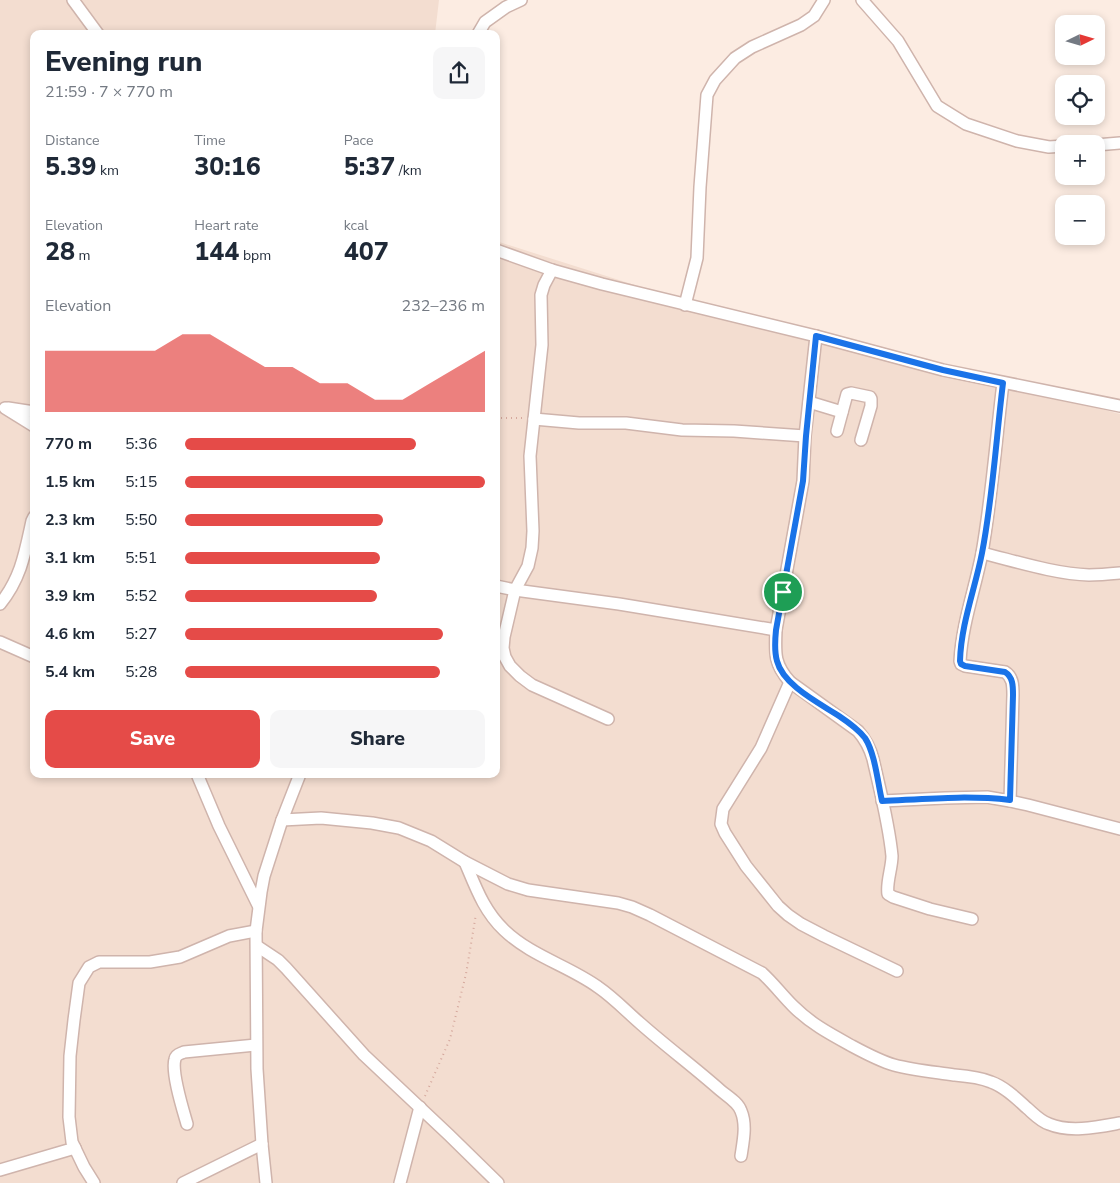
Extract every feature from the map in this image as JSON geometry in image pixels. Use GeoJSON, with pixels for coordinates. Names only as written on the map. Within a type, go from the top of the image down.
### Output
{"type":"FeatureCollection","features":[{"type":"Feature","properties":{"kind":"street"},"geometry":{"type":"LineString","coordinates":[[73,0],[95,30]]}},
{"type":"Feature","properties":{"kind":"street"},"geometry":{"type":"LineString","coordinates":[[480,30],[485,22],[506,7],[521,0]]}},
{"type":"Feature","properties":{"kind":"street"},"geometry":{"type":"LineString","coordinates":[[685,305],[697,258],[707,95],[715,80],[735,58],[752,47],[801,25],[814,16],[824,0]]}},
{"type":"Feature","properties":{"kind":"street"},"geometry":{"type":"LineString","coordinates":[[862,0],[898,41],[937,106],[966,124],[1017,141],[1055,147]]}},
{"type":"Feature","properties":{"kind":"street"},"geometry":{"type":"LineString","coordinates":[[1105,145],[1120,144]]}},
{"type":"Feature","properties":{"kind":"street"},"geometry":{"type":"LineString","coordinates":[[500,251],[552,270],[943,370],[1120,406]]}},
{"type":"Feature","properties":{"kind":"street"},"geometry":{"type":"LineString","coordinates":[[552,270],[541,295],[542,345],[530,456],[532,548],[528,566],[515,590],[503,648],[510,666],[532,685],[608,719]]}},
{"type":"Feature","properties":{"kind":"street"},"geometry":{"type":"LineString","coordinates":[[816,336],[803,481],[776,630],[775,651],[777,662],[782,673],[790,682],[848,722],[865,738],[869,745],[892,856],[887,888],[888,894],[930,909],[972,919]]}},
{"type":"Feature","properties":{"kind":"street"},"geometry":{"type":"LineString","coordinates":[[1003,383],[994,475],[982,553],[962,638],[960,661],[965,666],[1005,672],[1009,674],[1011,679],[1013,695],[1010,800]]}},
{"type":"Feature","properties":{"kind":"street"},"geometry":{"type":"LineString","coordinates":[[837,431],[848,393],[870,397],[871,406],[861,440]]}},
{"type":"Feature","properties":{"kind":"street"},"geometry":{"type":"LineString","coordinates":[[809,402],[842,412]]}},
{"type":"Feature","properties":{"kind":"street"},"geometry":{"type":"LineString","coordinates":[[2,408],[30,412]]}},
{"type":"Feature","properties":{"kind":"street"},"geometry":{"type":"LineString","coordinates":[[2,408],[30,424]]}},
{"type":"Feature","properties":{"kind":"street"},"geometry":{"type":"LineString","coordinates":[[534,418],[579,423],[626,423],[682,430],[734,431],[806,436]]}},
{"type":"Feature","properties":{"kind":"street"},"geometry":{"type":"LineString","coordinates":[[0,604],[15,582],[20,570],[30,531]]}},
{"type":"Feature","properties":{"kind":"street"},"geometry":{"type":"LineString","coordinates":[[982,553],[1069,573],[1089,575],[1120,573]]}},
{"type":"Feature","properties":{"kind":"street"},"geometry":{"type":"LineString","coordinates":[[500,587],[776,630]]}},
{"type":"Feature","properties":{"kind":"street"},"geometry":{"type":"LineString","coordinates":[[0,642],[30,655]]}},
{"type":"Feature","properties":{"kind":"street"},"geometry":{"type":"LineString","coordinates":[[790,682],[760,748],[723,809],[721,824],[746,866],[778,906],[788,915],[824,936],[897,971]]}},
{"type":"Feature","properties":{"kind":"street"},"geometry":{"type":"LineString","coordinates":[[199,778],[219,826],[259,906]]}},
{"type":"Feature","properties":{"kind":"street"},"geometry":{"type":"LineString","coordinates":[[266,1183],[256,1045],[256,931],[264,876],[282,820],[298,778]]}},
{"type":"Feature","properties":{"kind":"street"},"geometry":{"type":"LineString","coordinates":[[882,801],[964,797],[1010,800],[1120,829]]}},
{"type":"Feature","properties":{"kind":"street"},"geometry":{"type":"LineString","coordinates":[[282,820],[321,818],[372,823],[398,828],[431,841],[465,862],[508,884],[528,890],[618,903],[632,907],[762,973],[792,1005],[821,1029],[892,1065],[916,1070],[970,1076],[992,1082],[1014,1096],[1040,1119],[1049,1124],[1064,1128],[1120,1123]]}},
{"type":"Feature","properties":{"kind":"street"},"geometry":{"type":"LineString","coordinates":[[465,862],[485,908],[506,932],[519,942],[598,987],[735,1102],[741,1110],[743,1120],[744,1134],[741,1156]]}},
{"type":"Feature","properties":{"kind":"street"},"geometry":{"type":"LineString","coordinates":[[94,1183],[72,1142],[69,1116],[70,1056],[79,983],[89,967],[99,962],[150,962],[180,957],[229,936],[256,931]]}},
{"type":"Feature","properties":{"kind":"street"},"geometry":{"type":"LineString","coordinates":[[257,946],[278,960],[364,1055],[498,1183]]}},
{"type":"Feature","properties":{"kind":"street"},"geometry":{"type":"LineString","coordinates":[[187,1124],[175,1075],[174,1059],[177,1055],[184,1052],[256,1045]]}},
{"type":"Feature","properties":{"kind":"street"},"geometry":{"type":"LineString","coordinates":[[400,1183],[420,1108]]}},
{"type":"Feature","properties":{"kind":"street"},"geometry":{"type":"LineString","coordinates":[[183,1183],[262,1144]]}},
{"type":"Feature","properties":{"kind":"street"},"geometry":{"type":"LineString","coordinates":[[0,1170],[75,1148]]}},
{"type":"Feature","properties":{"kind":"path"},"geometry":{"type":"LineString","coordinates":[[500,418],[534,418]]}},
{"type":"Feature","properties":{"kind":"path"},"geometry":{"type":"LineString","coordinates":[[420,1108],[450,1039],[466,974],[479,894]]}},
{"type":"Feature","properties":{"kind":"shaded area"},"geometry":{"type":"Polygon","coordinates":[[[0,0],[439,0],[435,30],[30,30],[30,778],[500,778],[500,242],[682,300],[1120,414],[1120,1183],[0,1183],[0,0]]]}},
{"type":"Feature","properties":{"kind":"route"},"geometry":{"type":"LineString","coordinates":[[816,336],[943,370],[1003,383],[994,475],[982,553],[962,638],[960,661],[965,666],[1005,672],[1009,674],[1011,679],[1013,695],[1010,800],[964,797],[882,801],[873,759],[865,738],[848,722],[790,682],[782,673],[775,651],[776,630],[783,592],[803,481],[816,336]]}}]}
